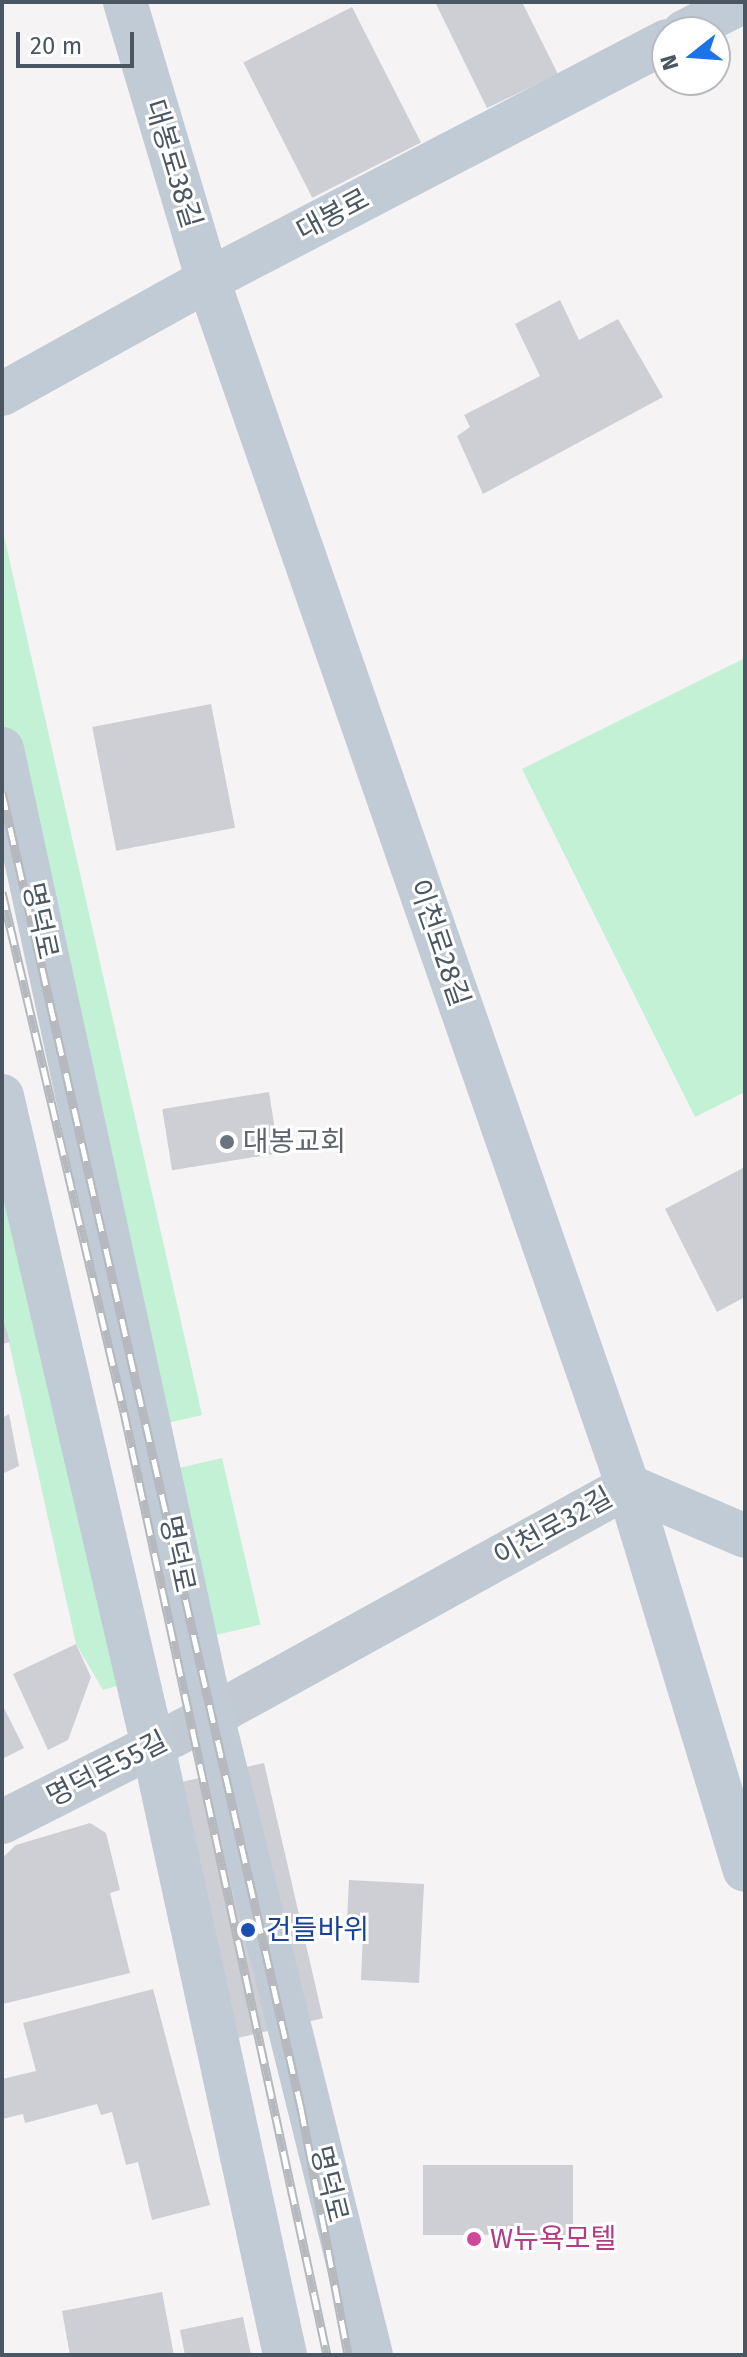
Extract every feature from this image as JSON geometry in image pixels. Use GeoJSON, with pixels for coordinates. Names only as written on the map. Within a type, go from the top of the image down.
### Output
{"type":"FeatureCollection","features":[{"type":"Feature","properties":{"kind":"main road","name":"대봉로38길"},"geometry":{"type":"LineString","coordinates":[[125,2],[208,280]]}},
{"type":"Feature","properties":{"kind":"main road"},"geometry":{"type":"LineString","coordinates":[[715,16],[742,2]]}},
{"type":"Feature","properties":{"kind":"main road","name":"대봉로"},"geometry":{"type":"LineString","coordinates":[[2,394],[208,280],[651,49]]}},
{"type":"Feature","properties":{"kind":"main road","name":"이천로28길"},"geometry":{"type":"LineString","coordinates":[[208,280],[628,1486]]}},
{"type":"Feature","properties":{"kind":"main road","name":"명덕로"},"geometry":{"type":"LineString","coordinates":[[2,749],[212,1716],[372,2354]]}},
{"type":"Feature","properties":{"kind":"main road"},"geometry":{"type":"LineString","coordinates":[[2,1096],[14,1202],[153,1746],[285,2355]]}},
{"type":"Feature","properties":{"kind":"main road"},"geometry":{"type":"LineString","coordinates":[[628,1486],[745,1536]]}},
{"type":"Feature","properties":{"kind":"main road","name":"이천로32길"},"geometry":{"type":"LineString","coordinates":[[628,1486],[745,1870]]}},
{"type":"Feature","properties":{"kind":"street","name":"이천로32길"},"geometry":{"type":"LineString","coordinates":[[212,1716],[628,1486]]}},
{"type":"Feature","properties":{"kind":"street","name":"명덕로55길"},"geometry":{"type":"LineString","coordinates":[[2,1822],[212,1716]]}},
{"type":"Feature","properties":{"kind":"green space"},"geometry":{"type":"Polygon","coordinates":[[[2,527],[202,1415],[150,1427],[2,751],[2,527]]]}},
{"type":"Feature","properties":{"kind":"green space"},"geometry":{"type":"Polygon","coordinates":[[[745,658],[745,1092],[695,1117],[522,769],[745,658]]]}},
{"type":"Feature","properties":{"kind":"green space"},"geometry":{"type":"Polygon","coordinates":[[[2,1096],[137,1680],[103,1690],[76,1644],[2,1311],[2,1096]]]}},
{"type":"Feature","properties":{"kind":"green space"},"geometry":{"type":"Polygon","coordinates":[[[222,1458],[260,1625],[198,1639],[160,1472],[222,1458]]]}},
{"type":"Feature","properties":{"kind":"building"},"geometry":{"type":"Polygon","coordinates":[[[435,2],[522,2],[558,74],[487,108],[435,2]]]}},
{"type":"Feature","properties":{"kind":"building"},"geometry":{"type":"Polygon","coordinates":[[[352,7],[421,142],[312,198],[243,62],[352,7]]]}},
{"type":"Feature","properties":{"kind":"building"},"geometry":{"type":"Polygon","coordinates":[[[560,300],[579,340],[618,319],[663,397],[483,494],[457,436],[470,427],[464,415],[540,376],[515,324],[560,300]]]}},
{"type":"Feature","properties":{"kind":"building"},"geometry":{"type":"Polygon","coordinates":[[[211,704],[235,828],[116,851],[92,727],[211,704]]]}},
{"type":"Feature","properties":{"kind":"building"},"geometry":{"type":"Polygon","coordinates":[[[269,1092],[279,1153],[172,1170],[162,1109],[269,1092]]]}},
{"type":"Feature","properties":{"kind":"building"},"geometry":{"type":"Polygon","coordinates":[[[745,1167],[745,1297],[717,1312],[665,1209],[745,1167]]]}},
{"type":"Feature","properties":{"kind":"building"},"geometry":{"type":"Polygon","coordinates":[[[2,1315],[10,1342],[2,1344],[2,1315]]]}},
{"type":"Feature","properties":{"kind":"building"},"geometry":{"type":"Polygon","coordinates":[[[9,1414],[19,1466],[2,1474],[2,1418],[9,1414]]]}},
{"type":"Feature","properties":{"kind":"building"},"geometry":{"type":"Polygon","coordinates":[[[76,1644],[91,1677],[68,1740],[48,1750],[13,1674],[76,1644]]]}},
{"type":"Feature","properties":{"kind":"building"},"geometry":{"type":"Polygon","coordinates":[[[2,1704],[24,1748],[2,1759],[2,1704]]]}},
{"type":"Feature","properties":{"kind":"building"},"geometry":{"type":"Polygon","coordinates":[[[264,1763],[323,2018],[223,2041],[164,1786],[264,1763]]]}},
{"type":"Feature","properties":{"kind":"building"},"geometry":{"type":"Polygon","coordinates":[[[90,1823],[106,1833],[120,1890],[110,1893],[130,1973],[3,2004],[2,1858],[16,1845],[90,1823]]]}},
{"type":"Feature","properties":{"kind":"building"},"geometry":{"type":"Polygon","coordinates":[[[349,1880],[424,1884],[419,1983],[361,1980],[363,1934],[347,1920],[349,1880]]]}},
{"type":"Feature","properties":{"kind":"building"},"geometry":{"type":"Polygon","coordinates":[[[153,1989],[210,2205],[152,2220],[138,2162],[126,2165],[112,2112],[101,2115],[97,2104],[25,2123],[23,2114],[2,2119],[2,2079],[36,2071],[23,2023],[153,1989]]]}},
{"type":"Feature","properties":{"kind":"building"},"geometry":{"type":"Polygon","coordinates":[[[423,2165],[573,2165],[573,2235],[423,2235],[423,2165]]]}},
{"type":"Feature","properties":{"kind":"building"},"geometry":{"type":"Polygon","coordinates":[[[162,2292],[174,2355],[70,2355],[62,2311],[162,2292]]]}},
{"type":"Feature","properties":{"kind":"building"},"geometry":{"type":"Polygon","coordinates":[[[243,2317],[251,2355],[185,2355],[180,2330],[243,2317]]]}},
{"type":"Feature","properties":{"kind":"railway"},"geometry":{"type":"LineString","coordinates":[[2,792],[301,2108],[348,2355]]}},
{"type":"Feature","properties":{"kind":"railway"},"geometry":{"type":"LineString","coordinates":[[2,892],[124,1412],[327,2355]]}},
{"type":"Feature","properties":{"kind":"place","name":"대봉교회"},"geometry":{"type":"Point","coordinates":[227,1142]}},
{"type":"Feature","properties":{"kind":"place","name":"건들바위"},"geometry":{"type":"Point","coordinates":[248,1930]}},
{"type":"Feature","properties":{"kind":"place","name":"W뉴욕모텔"},"geometry":{"type":"Point","coordinates":[474,2239]}}]}
